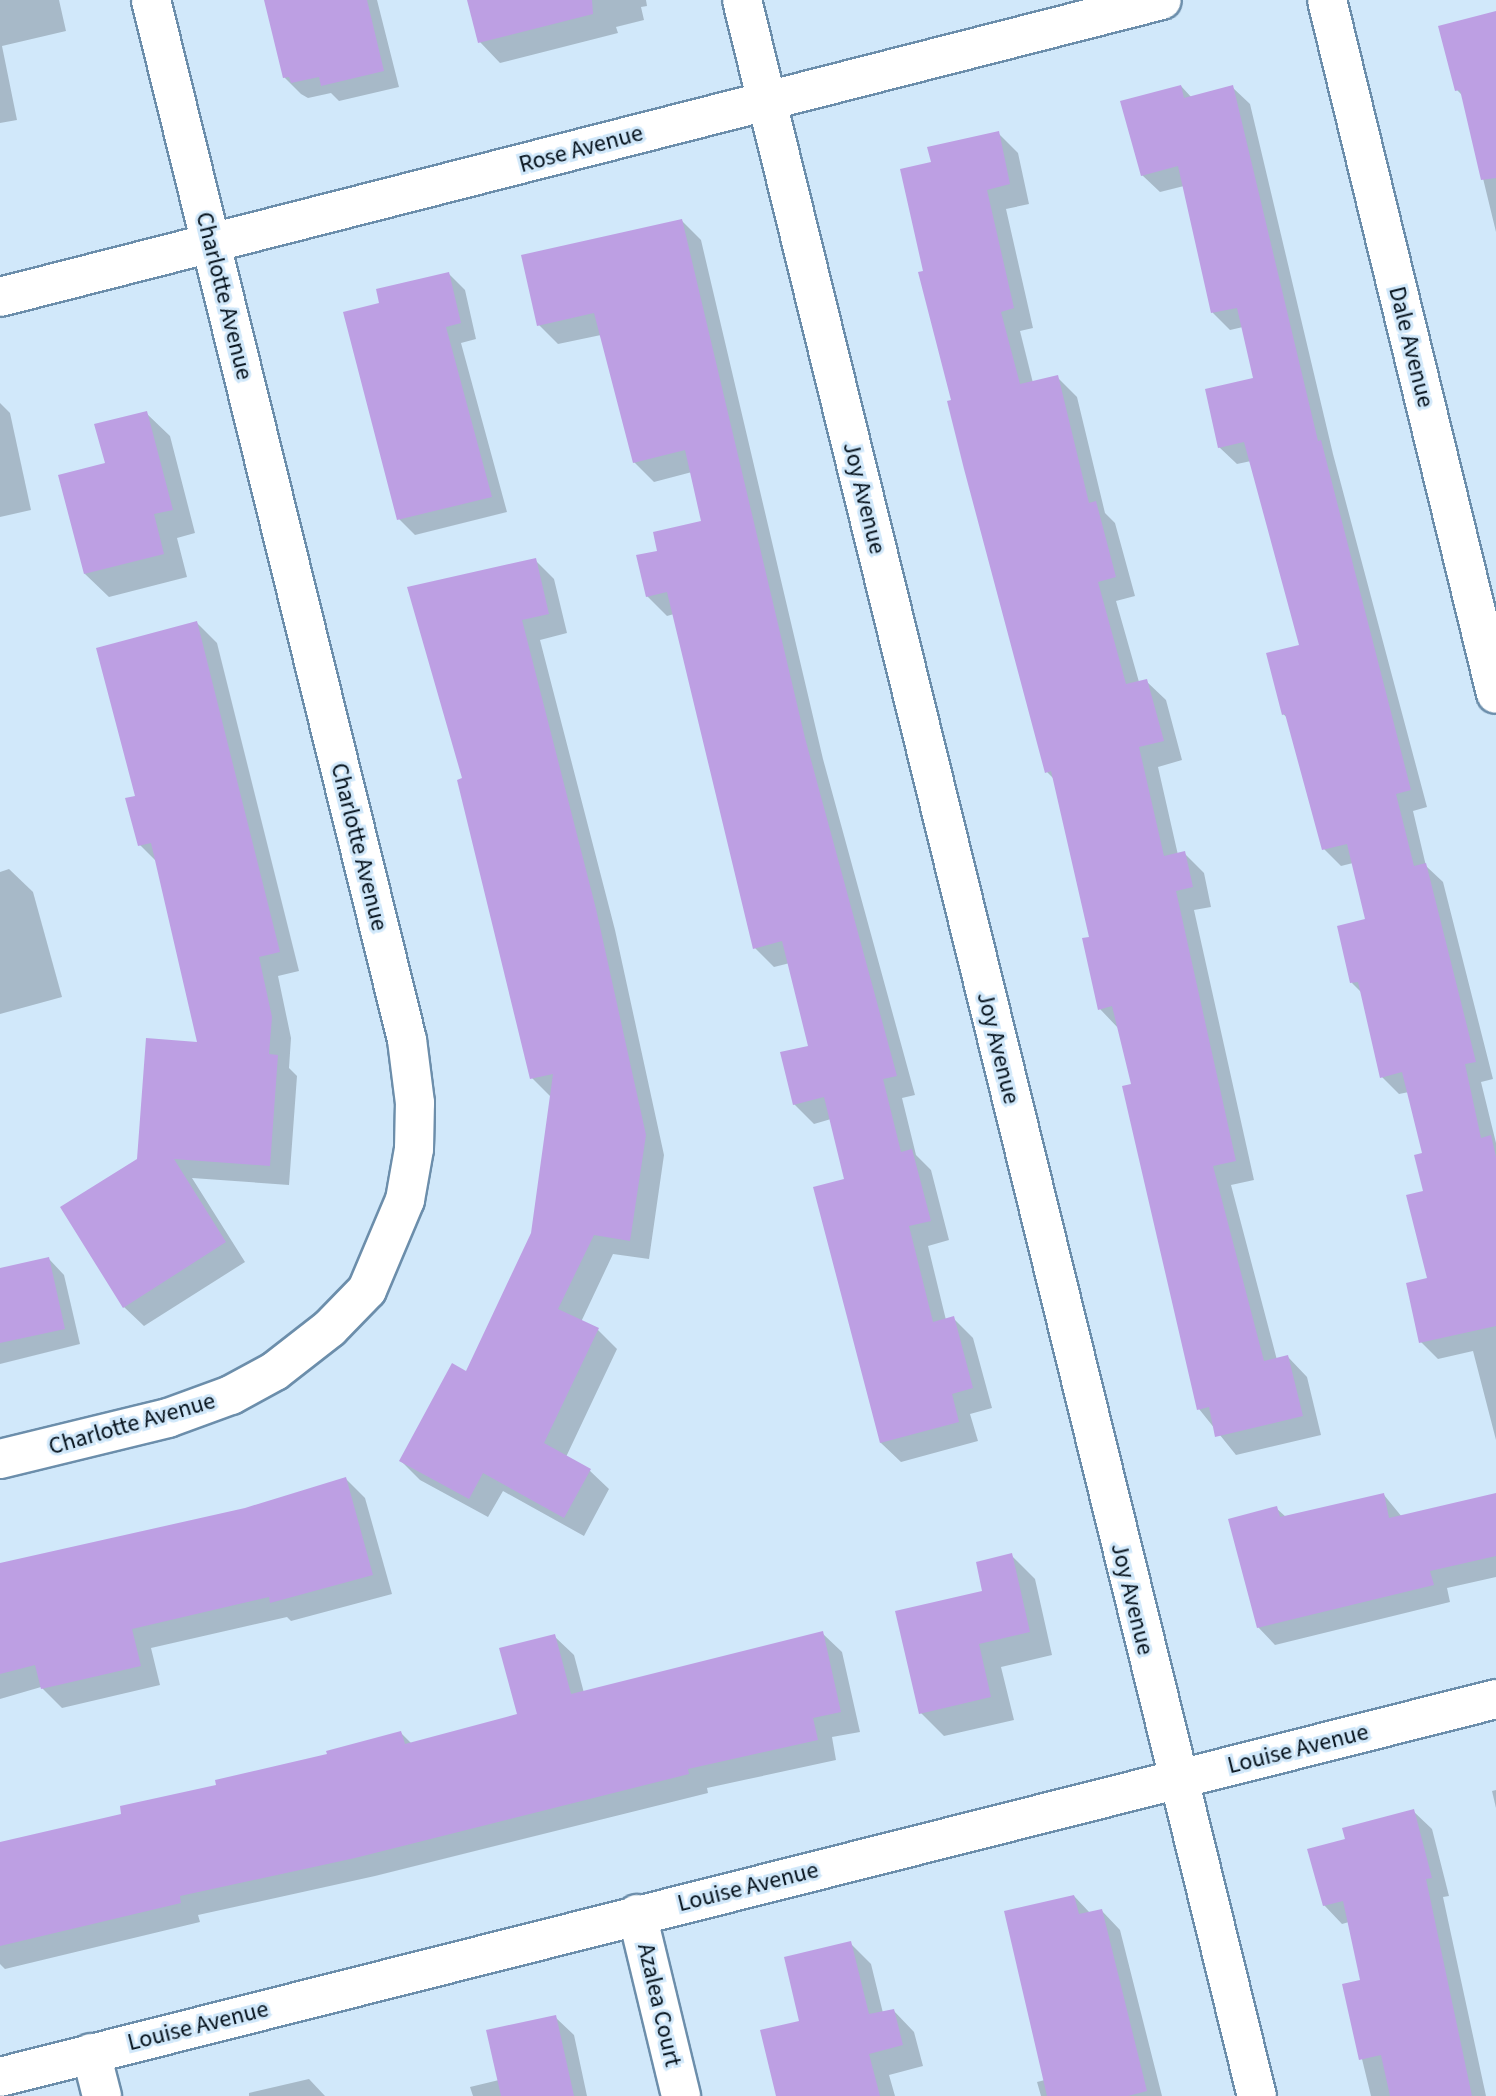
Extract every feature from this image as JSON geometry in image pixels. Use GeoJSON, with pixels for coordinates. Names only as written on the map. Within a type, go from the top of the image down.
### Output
{"type":"FeatureCollection","features":[{"type":"Feature","properties":{"kind":"street","name":"Charlotte Avenue"},"geometry":{"type":"LineString","coordinates":[[0,1459],[168,1418],[231,1395],[275,1371],[330,1328],[368,1290],[405,1200],[414,1149],[415,1103],[407,1040],[151,0]]}},
{"type":"Feature","properties":{"kind":"street","name":"Joy Avenue"},"geometry":{"type":"LineString","coordinates":[[742,0],[1176,1779],[1257,2096]]}},
{"type":"Feature","properties":{"kind":"street","name":"Rose Avenue"},"geometry":{"type":"LineString","coordinates":[[0,297],[1163,0]]}},
{"type":"Feature","properties":{"kind":"street","name":"Dale Avenue"},"geometry":{"type":"LineString","coordinates":[[1327,0],[1496,694]]}},
{"type":"Feature","properties":{"kind":"street","name":"Louise Avenue"},"geometry":{"type":"LineString","coordinates":[[0,2077],[1496,1699]]}},
{"type":"Feature","properties":{"kind":"street","name":"Azalea Court"},"geometry":{"type":"LineString","coordinates":[[637,1914],[681,2096]]}},
{"type":"Feature","properties":{"kind":"street"},"geometry":{"type":"LineString","coordinates":[[91,2053],[102,2096]]}},
{"type":"Feature","properties":{"kind":"building"},"geometry":{"type":"Polygon","coordinates":[[[264,0],[367,0],[384,71],[321,86],[319,77],[291,83],[289,77],[283,78],[264,0]]]}},
{"type":"Feature","properties":{"kind":"building"},"geometry":{"type":"Polygon","coordinates":[[[467,0],[592,0],[593,14],[478,43],[467,0]]]}},
{"type":"Feature","properties":{"kind":"building"},"geometry":{"type":"Polygon","coordinates":[[[1496,11],[1496,178],[1481,180],[1460,90],[1455,91],[1438,26],[1496,11]]]}},
{"type":"Feature","properties":{"kind":"building"},"geometry":{"type":"Polygon","coordinates":[[[1181,85],[1184,98],[1233,85],[1318,441],[1321,440],[1411,790],[1396,794],[1414,866],[1426,863],[1476,1062],[1465,1064],[1481,1138],[1491,1135],[1496,1157],[1496,1326],[1419,1343],[1406,1283],[1427,1278],[1406,1195],[1423,1191],[1414,1155],[1422,1153],[1402,1072],[1380,1078],[1358,982],[1350,983],[1337,926],[1365,919],[1347,844],[1322,850],[1266,653],[1299,645],[1244,442],[1218,448],[1205,389],[1253,378],[1237,308],[1211,313],[1178,166],[1141,176],[1120,101],[1181,85]]]}},
{"type":"Feature","properties":{"kind":"building"},"geometry":{"type":"Polygon","coordinates":[[[999,131],[1010,184],[987,190],[1014,308],[1001,312],[1020,384],[1058,375],[1089,503],[1096,501],[1116,577],[1098,582],[1126,684],[1147,679],[1164,741],[1139,747],[1164,856],[1185,851],[1193,887],[1176,891],[1236,1161],[1213,1166],[1264,1361],[1288,1355],[1303,1416],[1215,1437],[1209,1407],[1197,1410],[1122,1086],[1131,1084],[1112,1006],[1098,1010],[1082,938],[1089,937],[1051,771],[1045,773],[964,469],[947,401],[951,400],[918,272],[923,271],[900,169],[931,162],[927,147],[999,131]]]}},
{"type":"Feature","properties":{"kind":"building"},"geometry":{"type":"Polygon","coordinates":[[[682,219],[805,738],[897,1076],[883,1079],[901,1152],[912,1149],[931,1221],[909,1226],[933,1322],[954,1316],[973,1388],[952,1394],[959,1422],[880,1443],[813,1187],[844,1179],[824,1097],[793,1105],[780,1052],[808,1046],[782,941],[753,949],[667,592],[646,597],[636,555],[657,551],[653,532],[701,521],[685,450],[633,463],[594,313],[537,326],[521,255],[682,219]]]}},
{"type":"Feature","properties":{"kind":"building"},"geometry":{"type":"Polygon","coordinates":[[[449,272],[461,323],[446,327],[492,497],[397,520],[343,312],[379,303],[376,289],[449,272]]]}},
{"type":"Feature","properties":{"kind":"building"},"geometry":{"type":"Polygon","coordinates":[[[147,411],[173,510],[154,514],[164,554],[84,574],[58,475],[105,463],[94,424],[147,411]]]}},
{"type":"Feature","properties":{"kind":"building"},"geometry":{"type":"Polygon","coordinates":[[[536,558],[549,614],[522,620],[596,909],[646,1135],[630,1241],[594,1235],[558,1309],[599,1328],[544,1443],[591,1469],[564,1518],[483,1473],[469,1499],[399,1461],[452,1363],[466,1371],[531,1233],[553,1074],[530,1079],[457,780],[462,778],[407,587],[536,558]]]}},
{"type":"Feature","properties":{"kind":"building"},"geometry":{"type":"Polygon","coordinates":[[[197,621],[280,952],[259,957],[272,1017],[269,1054],[278,1055],[270,1166],[174,1159],[226,1242],[123,1308],[60,1207],[137,1159],[146,1038],[197,1042],[151,843],[138,846],[125,798],[135,796],[96,648],[197,621]]]}},
{"type":"Feature","properties":{"kind":"building"},"geometry":{"type":"Polygon","coordinates":[[[49,1257],[65,1329],[0,1343],[0,1268],[49,1257]]]}},
{"type":"Feature","properties":{"kind":"building"},"geometry":{"type":"Polygon","coordinates":[[[346,1477],[373,1575],[270,1603],[269,1597],[132,1629],[141,1666],[41,1689],[35,1665],[0,1674],[0,1563],[245,1508],[346,1477]]]}},
{"type":"Feature","properties":{"kind":"building"},"geometry":{"type":"Polygon","coordinates":[[[1384,1493],[1389,1518],[1496,1493],[1496,1556],[1430,1571],[1434,1585],[1257,1628],[1228,1519],[1277,1506],[1280,1517],[1384,1493]]]}},
{"type":"Feature","properties":{"kind":"building"},"geometry":{"type":"Polygon","coordinates":[[[1012,1553],[1030,1632],[979,1644],[991,1697],[919,1714],[895,1611],[982,1591],[976,1562],[1012,1553]]]}},
{"type":"Feature","properties":{"kind":"building"},"geometry":{"type":"Polygon","coordinates":[[[823,1631],[841,1712],[813,1718],[818,1740],[688,1769],[689,1774],[355,1858],[180,1896],[181,1903],[0,1946],[0,1842],[121,1814],[120,1806],[216,1785],[215,1780],[327,1754],[326,1751],[401,1731],[405,1744],[517,1714],[499,1648],[555,1634],[571,1694],[823,1631]]]}},
{"type":"Feature","properties":{"kind":"building"},"geometry":{"type":"Polygon","coordinates":[[[1414,1809],[1432,1878],[1426,1879],[1472,2096],[1390,2096],[1381,2055],[1359,2060],[1342,1984],[1360,1980],[1343,1901],[1323,1906],[1307,1849],[1345,1839],[1342,1828],[1414,1809]]]}},
{"type":"Feature","properties":{"kind":"building"},"geometry":{"type":"Polygon","coordinates":[[[1074,1895],[1079,1914],[1102,1909],[1147,2091],[1128,2096],[1047,2096],[1004,1911],[1074,1895]]]}},
{"type":"Feature","properties":{"kind":"building"},"geometry":{"type":"Polygon","coordinates":[[[851,1941],[869,2014],[894,2009],[903,2045],[869,2054],[880,2096],[776,2096],[760,2030],[799,2021],[784,1957],[851,1941]]]}},
{"type":"Feature","properties":{"kind":"building"},"geometry":{"type":"Polygon","coordinates":[[[556,2015],[574,2096],[501,2096],[486,2030],[556,2015]]]}}]}
